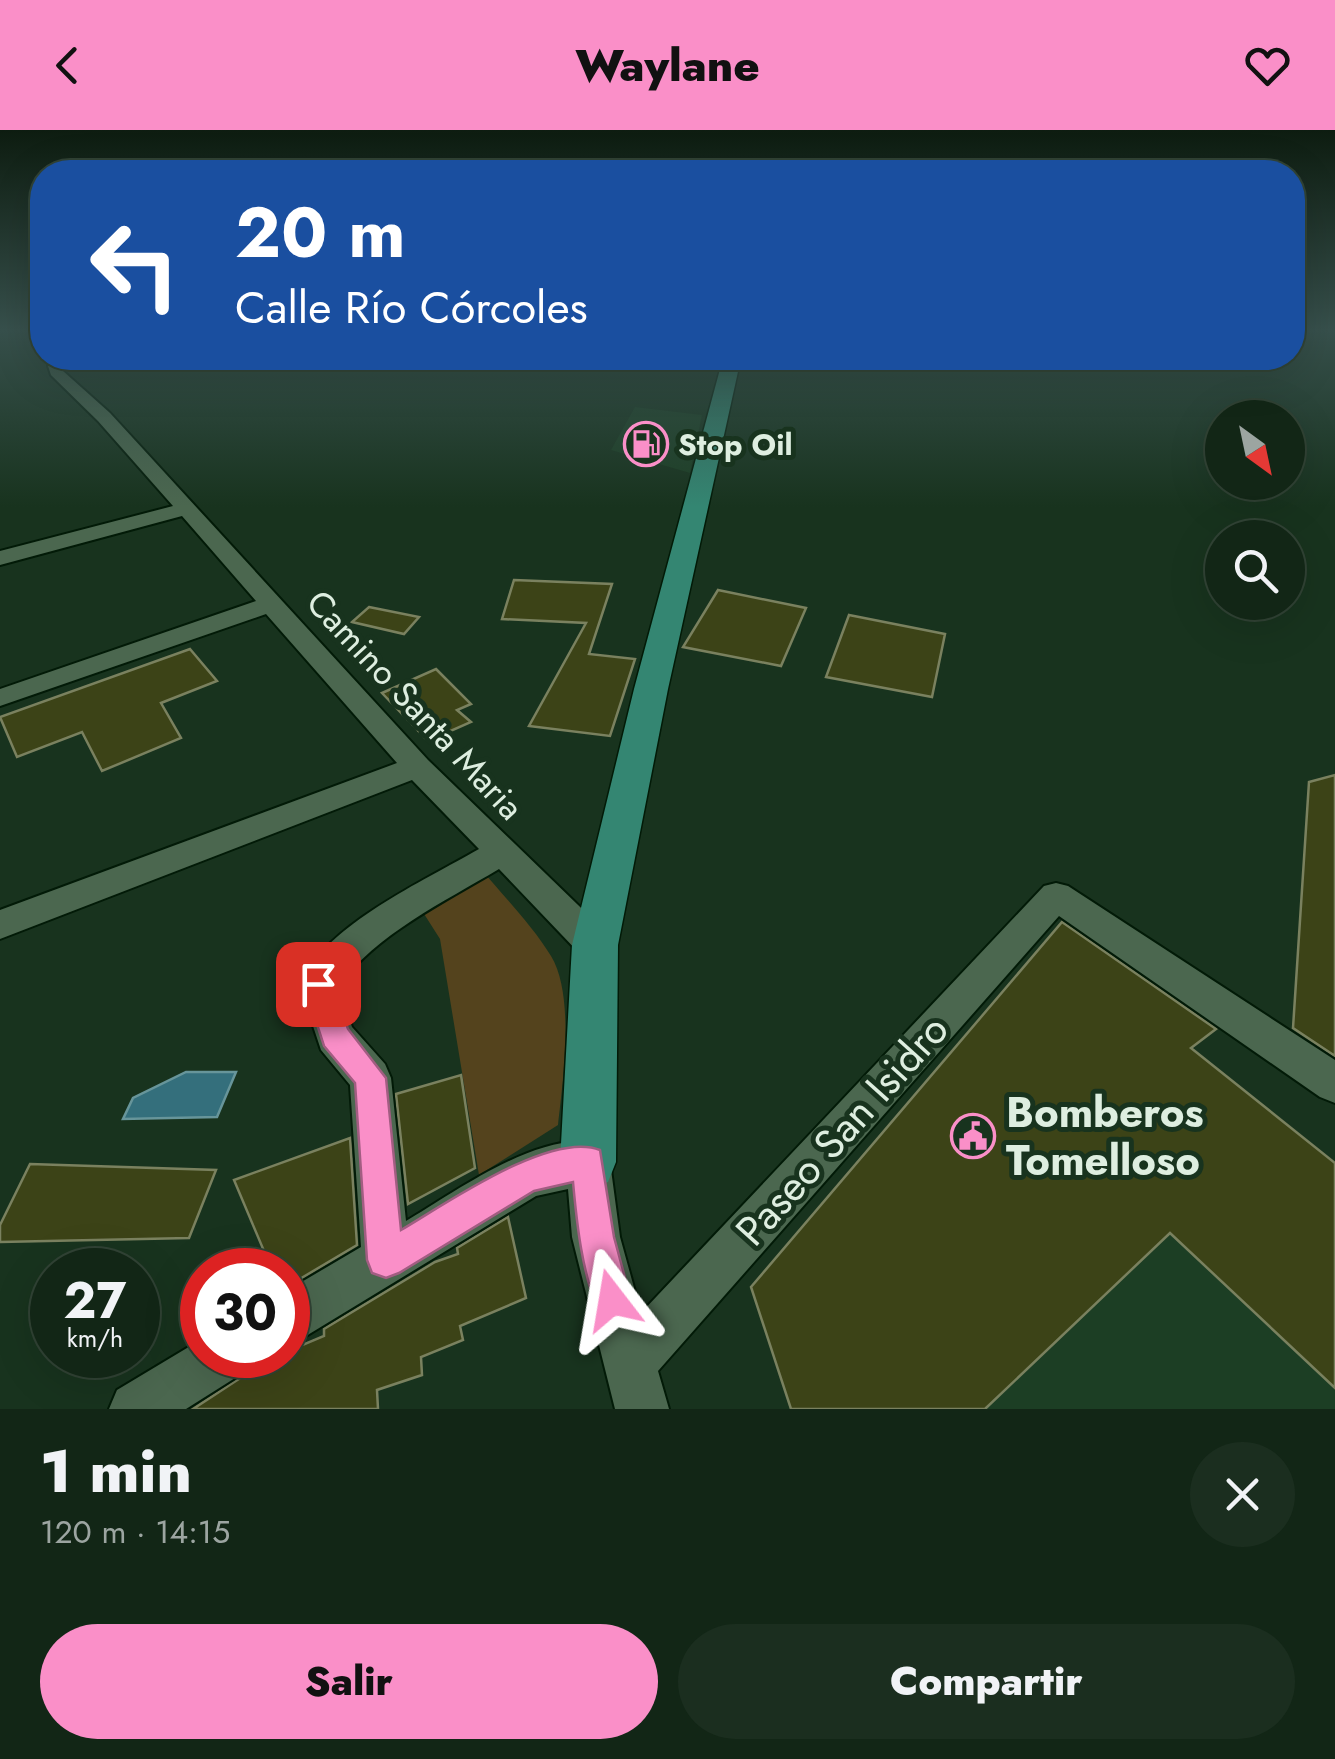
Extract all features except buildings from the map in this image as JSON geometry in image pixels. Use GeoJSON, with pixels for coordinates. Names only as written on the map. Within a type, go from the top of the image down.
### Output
{"type":"FeatureCollection","features":[{"type":"Feature","properties":{"kind":"main road"},"geometry":{"type":"LineString","coordinates":[[588,1162],[595,945],[651,689],[725,388]]}},
{"type":"Feature","properties":{"kind":"street","name":"Camino Santa Maria"},"geometry":{"type":"LineString","coordinates":[[73,388],[104,417],[417,767],[595,945]]}},
{"type":"Feature","properties":{"kind":"street"},"geometry":{"type":"LineString","coordinates":[[0,558],[186,509]]}},
{"type":"Feature","properties":{"kind":"street"},"geometry":{"type":"LineString","coordinates":[[0,698],[271,604]]}},
{"type":"Feature","properties":{"kind":"street"},"geometry":{"type":"LineString","coordinates":[[0,925],[417,767]]}},
{"type":"Feature","properties":{"kind":"street"},"geometry":{"type":"LineString","coordinates":[[386,1260],[370,1078],[335,1037],[318,984],[329,965],[500,852]]}},
{"type":"Feature","properties":{"kind":"street","name":"Paseo San Isidro"},"geometry":{"type":"LineString","coordinates":[[635,1386],[1056,896],[1335,1083]]}},
{"type":"Feature","properties":{"kind":"street"},"geometry":{"type":"LineString","coordinates":[[310,1305],[528,1175],[588,1162]]}},
{"type":"Feature","properties":{"kind":"street","name":"Paseo San Isidro"},"geometry":{"type":"LineString","coordinates":[[588,1162],[596,1237],[635,1386]]}},
{"type":"Feature","properties":{"kind":"street"},"geometry":{"type":"LineString","coordinates":[[162,1401],[194,1378]]}},
{"type":"Feature","properties":{"kind":"shaded area"},"geometry":{"type":"Polygon","coordinates":[[[635,407],[702,415],[690,473],[611,450],[635,407]]]}},
{"type":"Feature","properties":{"kind":"shaded area"},"geometry":{"type":"Polygon","coordinates":[[[482,870],[551,956],[563,993],[565,1038],[558,1125],[479,1175],[440,939],[419,906],[482,870]]]}},
{"type":"Feature","properties":{"kind":"shaded area"},"geometry":{"type":"Polygon","coordinates":[[[1170,1233],[1335,1388],[1335,1409],[985,1409],[1170,1233]]]}},
{"type":"Feature","properties":{"kind":"water"},"geometry":{"type":"Polygon","coordinates":[[[186,1072],[236,1072],[217,1117],[123,1119],[133,1098],[186,1072]]]}},
{"type":"Feature","properties":{"kind":"place","name":"Stop Oil"},"geometry":{"type":"Point","coordinates":[646,444]}},
{"type":"Feature","properties":{"kind":"place","name":"Bomberos Tomelloso"},"geometry":{"type":"Point","coordinates":[973,1136]}},
{"type":"Feature","properties":{"kind":"route"},"geometry":{"type":"LineString","coordinates":[[318,984],[335,1037],[370,1078],[386,1260],[528,1175],[588,1162],[596,1237],[612,1300]]}}]}
